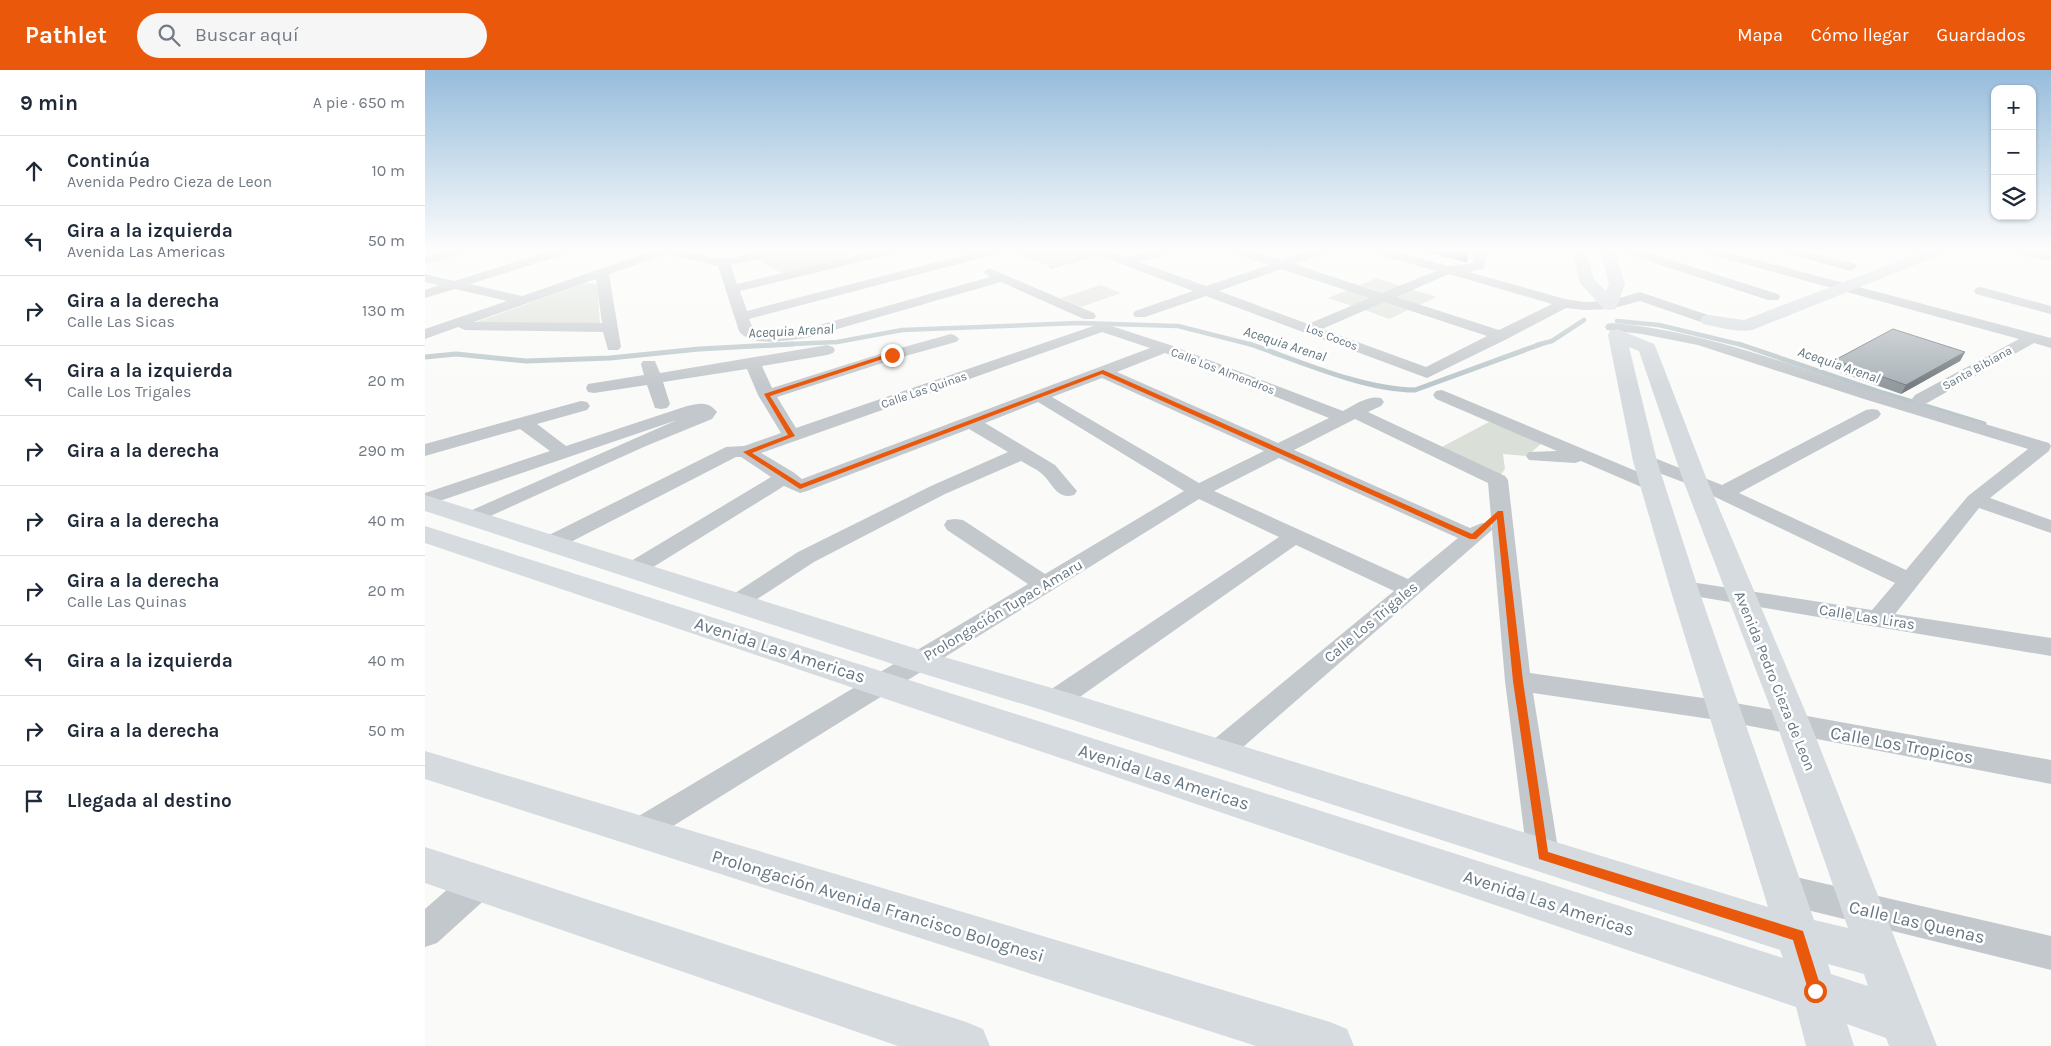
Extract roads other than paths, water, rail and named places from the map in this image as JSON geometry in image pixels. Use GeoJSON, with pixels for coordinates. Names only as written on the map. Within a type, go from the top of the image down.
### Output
{"type":"FeatureCollection","features":[{"type":"Feature","properties":{"kind":"street"},"geometry":{"type":"LineString","coordinates":[[502,296],[522,300]]}},
{"type":"Feature","properties":{"kind":"street"},"geometry":{"type":"LineString","coordinates":[[425,334],[535,296]]}},
{"type":"Feature","properties":{"kind":"street"},"geometry":{"type":"LineString","coordinates":[[606,296],[613,347]]}},
{"type":"Feature","properties":{"kind":"street"},"geometry":{"type":"LineString","coordinates":[[735,296],[743,324],[755,336],[778,337],[806,333],[939,296]]}},
{"type":"Feature","properties":{"kind":"street"},"geometry":{"type":"LineString","coordinates":[[743,324],[838,296]]}},
{"type":"Feature","properties":{"kind":"street"},"geometry":{"type":"LineString","coordinates":[[1042,296],[1089,316]]}},
{"type":"Feature","properties":{"kind":"street"},"geometry":{"type":"LineString","coordinates":[[1140,314],[1192,296]]}},
{"type":"Feature","properties":{"kind":"street","name":"Los Cocos"},"geometry":{"type":"LineString","coordinates":[[1222,296],[1427,373],[1502,336]]}},
{"type":"Feature","properties":{"kind":"street"},"geometry":{"type":"LineString","coordinates":[[1379,296],[1502,336],[1564,304]]}},
{"type":"Feature","properties":{"kind":"street"},"geometry":{"type":"LineString","coordinates":[[1309,329],[1386,296]]}},
{"type":"Feature","properties":{"kind":"street"},"geometry":{"type":"LineString","coordinates":[[1535,296],[1564,304],[1584,306],[1610,319]]}},
{"type":"Feature","properties":{"kind":"street"},"geometry":{"type":"LineString","coordinates":[[1546,296],[1610,319],[1640,328],[1679,335],[1721,346],[1845,388],[2042,447],[1975,500],[1879,618]]}},
{"type":"Feature","properties":{"kind":"street","name":"Avenida Pedro Cieza de Leon"},"geometry":{"type":"LineString","coordinates":[[1596,296],[1610,319],[1647,348],[1695,480],[1794,725],[1908,1033]]}},
{"type":"Feature","properties":{"kind":"street"},"geometry":{"type":"LineString","coordinates":[[1615,296],[1610,319],[1649,473],[1684,588],[1798,936],[1830,1046]]}},
{"type":"Feature","properties":{"kind":"street"},"geometry":{"type":"LineString","coordinates":[[1610,319],[1640,296],[1709,320],[1746,326],[1824,296]]}},
{"type":"Feature","properties":{"kind":"street"},"geometry":{"type":"LineString","coordinates":[[1769,296],[1773,297]]}},
{"type":"Feature","properties":{"kind":"street"},"geometry":{"type":"LineString","coordinates":[[1709,320],[1777,296]]}},
{"type":"Feature","properties":{"kind":"street"},"geometry":{"type":"LineString","coordinates":[[1877,296],[2051,343]]}},
{"type":"Feature","properties":{"kind":"street"},"geometry":{"type":"LineString","coordinates":[[1998,296],[2051,310]]}},
{"type":"Feature","properties":{"kind":"street"},"geometry":{"type":"LineString","coordinates":[[448,326],[611,328]]}},
{"type":"Feature","properties":{"kind":"street","name":"Calle Los Almendros"},"geometry":{"type":"LineString","coordinates":[[1102,327],[1357,410],[1498,480],[1501,512]]}},
{"type":"Feature","properties":{"kind":"street","name":"Calle Las Quinas"},"geometry":{"type":"LineString","coordinates":[[551,543],[733,451],[746,452],[1102,327]]}},
{"type":"Feature","properties":{"kind":"street","name":"Santa Bibiana"},"geometry":{"type":"LineString","coordinates":[[1921,399],[2032,338]]}},
{"type":"Feature","properties":{"kind":"street"},"geometry":{"type":"LineString","coordinates":[[767,395],[892,355],[951,339]]}},
{"type":"Feature","properties":{"kind":"street"},"geometry":{"type":"LineString","coordinates":[[746,452],[786,476],[800,487],[1165,348]]}},
{"type":"Feature","properties":{"kind":"street"},"geometry":{"type":"LineString","coordinates":[[594,388],[651,372],[753,363],[827,350]]}},
{"type":"Feature","properties":{"kind":"street"},"geometry":{"type":"LineString","coordinates":[[753,363],[767,395],[791,436]]}},
{"type":"Feature","properties":{"kind":"street"},"geometry":{"type":"LineString","coordinates":[[651,372],[661,404]]}},
{"type":"Feature","properties":{"kind":"street"},"geometry":{"type":"LineString","coordinates":[[1103,372],[1276,451],[1473,537]]}},
{"type":"Feature","properties":{"kind":"street"},"geometry":{"type":"LineString","coordinates":[[1442,395],[1588,457],[1649,473],[1695,480],[1910,581]]}},
{"type":"Feature","properties":{"kind":"street"},"geometry":{"type":"LineString","coordinates":[[1039,396],[1198,491],[1409,589]]}},
{"type":"Feature","properties":{"kind":"street"},"geometry":{"type":"LineString","coordinates":[[425,450],[581,406]]}},
{"type":"Feature","properties":{"kind":"street"},"geometry":{"type":"LineString","coordinates":[[425,502],[693,410],[703,408],[708,412],[706,415],[639,442],[470,518]]}},
{"type":"Feature","properties":{"kind":"street","name":"Prolongación Tupac Amaru"},"geometry":{"type":"LineString","coordinates":[[638,832],[1198,491],[1357,410]]}},
{"type":"Feature","properties":{"kind":"street"},"geometry":{"type":"LineString","coordinates":[[1723,493],[1872,414]]}},
{"type":"Feature","properties":{"kind":"street"},"geometry":{"type":"LineString","coordinates":[[971,422],[1048,469],[1067,491]]}},
{"type":"Feature","properties":{"kind":"street"},"geometry":{"type":"LineString","coordinates":[[524,423],[564,453]]}},
{"type":"Feature","properties":{"kind":"street"},"geometry":{"type":"LineString","coordinates":[[737,602],[806,557],[938,490],[1022,453]]}},
{"type":"Feature","properties":{"kind":"street"},"geometry":{"type":"LineString","coordinates":[[1536,456],[1588,457]]}},
{"type":"Feature","properties":{"kind":"street"},"geometry":{"type":"LineString","coordinates":[[634,569],[786,476]]}},
{"type":"Feature","properties":{"kind":"street"},"geometry":{"type":"LineString","coordinates":[[1975,500],[2051,526]]}},
{"type":"Feature","properties":{"kind":"street","name":"Avenida Las Americas"},"geometry":{"type":"LineString","coordinates":[[425,502],[919,661],[1054,701],[1798,936],[1880,957]]}},
{"type":"Feature","properties":{"kind":"street"},"geometry":{"type":"LineString","coordinates":[[1501,512],[1518,681],[1543,855]]}},
{"type":"Feature","properties":{"kind":"street","name":"Calle Los Trigales"},"geometry":{"type":"LineString","coordinates":[[1217,753],[1501,512]]}},
{"type":"Feature","properties":{"kind":"street"},"geometry":{"type":"LineString","coordinates":[[955,525],[1045,584]]}},
{"type":"Feature","properties":{"kind":"street","name":"Avenida Las Americas"},"geometry":{"type":"LineString","coordinates":[[425,534],[1815,991],[1908,1033]]}},
{"type":"Feature","properties":{"kind":"street"},"geometry":{"type":"LineString","coordinates":[[1054,701],[1295,536]]}},
{"type":"Feature","properties":{"kind":"street","name":"Calle Las Liras"},"geometry":{"type":"LineString","coordinates":[[1684,588],[2051,647]]}},
{"type":"Feature","properties":{"kind":"street","name":"Calle Los Tropicos"},"geometry":{"type":"LineString","coordinates":[[1518,681],[1724,711],[2051,772]]}},
{"type":"Feature","properties":{"kind":"street","name":"Prolongación Avenida Francisco Bolognesi"},"geometry":{"type":"LineString","coordinates":[[425,765],[1330,1046]]}},
{"type":"Feature","properties":{"kind":"street"},"geometry":{"type":"LineString","coordinates":[[425,865],[966,1046]]}},
{"type":"Feature","properties":{"kind":"street"},"geometry":{"type":"LineString","coordinates":[[425,932],[479,883]]}},
{"type":"Feature","properties":{"kind":"street","name":"Calle Las Quenas"},"geometry":{"type":"LineString","coordinates":[[1783,889],[1863,910],[2051,953]]}},
{"type":"Feature","properties":{"kind":"waterway","name":"Acequia Arenal"},"geometry":{"type":"LineString","coordinates":[[1537,345],[1552,341],[1584,320]]}},
{"type":"Feature","properties":{"kind":"waterway","name":"Acequia Arenal"},"geometry":{"type":"LineString","coordinates":[[1617,321],[1659,325],[1742,345]]}},
{"type":"Feature","properties":{"kind":"waterway","name":"Acequia Arenal"},"geometry":{"type":"LineString","coordinates":[[769,345],[837,342],[902,330],[1078,323],[1178,326],[1252,345]]}},
{"type":"Feature","properties":{"kind":"waterway","name":"Acequia Arenal"},"geometry":{"type":"LineString","coordinates":[[425,357],[456,354],[526,361],[610,358],[699,349],[793,344]]}},
{"type":"Feature","properties":{"kind":"waterway","name":"Acequia Arenal"},"geometry":{"type":"LineString","coordinates":[[1252,345],[1353,380],[1395,389],[1415,390],[1541,344]]}},
{"type":"Feature","properties":{"kind":"waterway","name":"Acequia Arenal"},"geometry":{"type":"LineString","coordinates":[[1742,345],[1883,393],[1984,424]]}}]}
